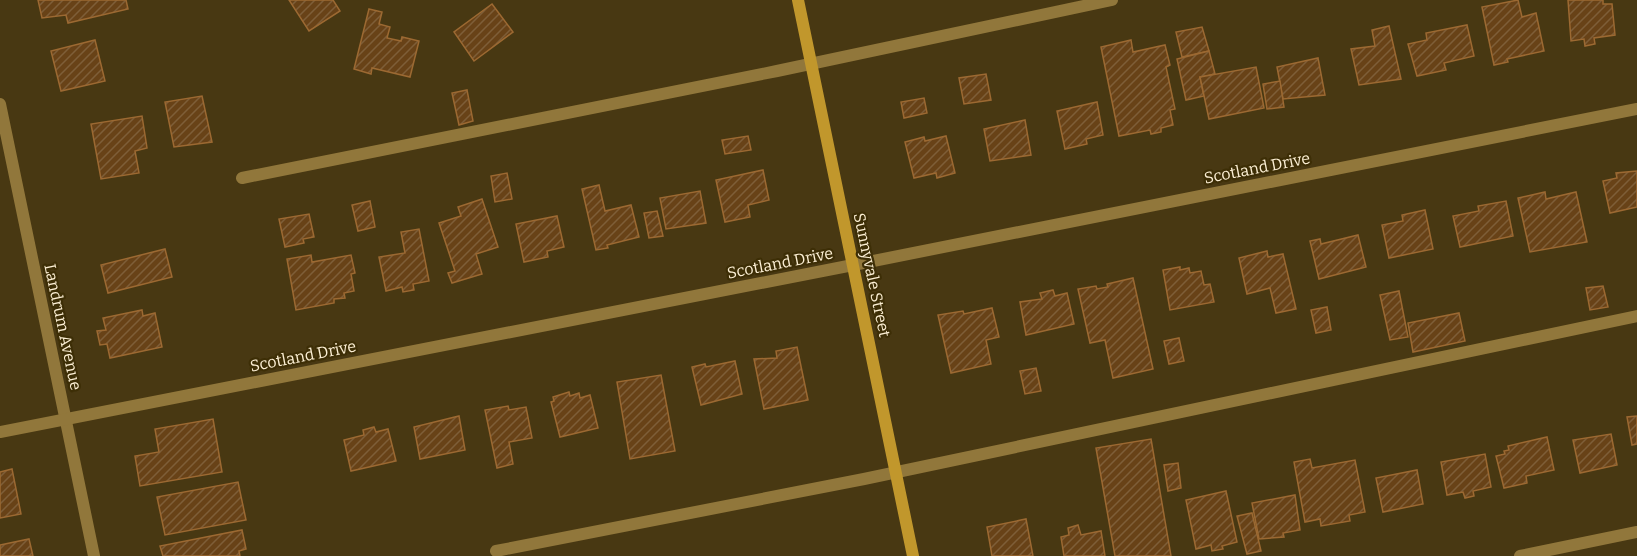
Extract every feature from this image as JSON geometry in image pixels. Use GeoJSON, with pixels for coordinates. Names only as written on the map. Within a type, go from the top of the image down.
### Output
{"type":"FeatureCollection","features":[{"type":"Feature","properties":{"kind":"street","name":"Sunnyvale Street"},"geometry":{"type":"LineString","coordinates":[[798,0],[913,556]]}},
{"type":"Feature","properties":{"kind":"street"},"geometry":{"type":"LineString","coordinates":[[242,178],[765,73],[1112,0]]}},
{"type":"Feature","properties":{"kind":"street","name":"Landrum Avenue"},"geometry":{"type":"LineString","coordinates":[[0,104],[94,556]]}},
{"type":"Feature","properties":{"kind":"street","name":"Scotland Drive"},"geometry":{"type":"LineString","coordinates":[[0,432],[1637,109]]}},
{"type":"Feature","properties":{"kind":"street"},"geometry":{"type":"LineString","coordinates":[[496,551],[864,479],[1637,316]]}},
{"type":"Feature","properties":{"kind":"street"},"geometry":{"type":"LineString","coordinates":[[1520,556],[1637,532]]}},
{"type":"Feature","properties":{"kind":"building"},"geometry":{"type":"Polygon","coordinates":[[[38,0],[126,0],[128,9],[68,23],[66,15],[42,18],[38,0]]]}},
{"type":"Feature","properties":{"kind":"building"},"geometry":{"type":"Polygon","coordinates":[[[289,0],[333,0],[340,11],[309,31],[289,0]]]}},
{"type":"Feature","properties":{"kind":"building"},"geometry":{"type":"Polygon","coordinates":[[[1518,0],[1522,17],[1536,13],[1544,51],[1507,59],[1508,62],[1494,65],[1482,7],[1518,0]]]}},
{"type":"Feature","properties":{"kind":"building"},"geometry":{"type":"Polygon","coordinates":[[[1568,0],[1603,0],[1603,4],[1612,4],[1615,35],[1594,38],[1595,44],[1585,46],[1584,39],[1571,41],[1568,0]]]}},
{"type":"Feature","properties":{"kind":"building"},"geometry":{"type":"Polygon","coordinates":[[[492,4],[513,32],[474,61],[454,32],[492,4]]]}},
{"type":"Feature","properties":{"kind":"building"},"geometry":{"type":"Polygon","coordinates":[[[369,9],[382,12],[379,24],[390,27],[387,38],[401,41],[402,37],[419,41],[410,77],[372,68],[371,74],[354,69],[369,9]]]}},
{"type":"Feature","properties":{"kind":"building"},"geometry":{"type":"Polygon","coordinates":[[[1467,25],[1474,56],[1444,63],[1446,70],[1417,76],[1408,44],[1427,40],[1426,33],[1467,25]]]}},
{"type":"Feature","properties":{"kind":"building"},"geometry":{"type":"Polygon","coordinates":[[[1389,26],[1401,79],[1359,85],[1351,49],[1375,46],[1372,30],[1389,26]]]}},
{"type":"Feature","properties":{"kind":"building"},"geometry":{"type":"Polygon","coordinates":[[[1202,27],[1209,51],[1182,57],[1176,32],[1202,27]]]}},
{"type":"Feature","properties":{"kind":"building"},"geometry":{"type":"Polygon","coordinates":[[[95,40],[105,81],[61,91],[51,51],[95,40]]]}},
{"type":"Feature","properties":{"kind":"building"},"geometry":{"type":"Polygon","coordinates":[[[1131,40],[1133,52],[1165,45],[1170,65],[1166,67],[1175,109],[1170,110],[1173,125],[1161,128],[1161,132],[1151,134],[1150,130],[1119,136],[1101,47],[1131,40]]]}},
{"type":"Feature","properties":{"kind":"building"},"geometry":{"type":"Polygon","coordinates":[[[1209,51],[1215,74],[1200,77],[1204,96],[1186,100],[1177,59],[1209,51]]]}},
{"type":"Feature","properties":{"kind":"building"},"geometry":{"type":"Polygon","coordinates":[[[1318,58],[1325,95],[1283,99],[1277,67],[1318,58]]]}},
{"type":"Feature","properties":{"kind":"building"},"geometry":{"type":"Polygon","coordinates":[[[1256,67],[1264,108],[1209,119],[1200,77],[1256,67]]]}},
{"type":"Feature","properties":{"kind":"building"},"geometry":{"type":"Polygon","coordinates":[[[986,74],[991,100],[964,104],[959,78],[986,74]]]}},
{"type":"Feature","properties":{"kind":"building"},"geometry":{"type":"Polygon","coordinates":[[[1280,81],[1284,107],[1267,109],[1263,84],[1280,81]]]}},
{"type":"Feature","properties":{"kind":"building"},"geometry":{"type":"Polygon","coordinates":[[[467,90],[473,121],[459,125],[452,93],[467,90]]]}},
{"type":"Feature","properties":{"kind":"building"},"geometry":{"type":"Polygon","coordinates":[[[202,96],[212,142],[174,147],[165,102],[202,96]]]}},
{"type":"Feature","properties":{"kind":"building"},"geometry":{"type":"Polygon","coordinates":[[[924,98],[927,113],[904,118],[901,102],[924,98]]]}},
{"type":"Feature","properties":{"kind":"building"},"geometry":{"type":"Polygon","coordinates":[[[1097,102],[1103,135],[1086,139],[1087,144],[1065,149],[1057,111],[1097,102]]]}},
{"type":"Feature","properties":{"kind":"building"},"geometry":{"type":"Polygon","coordinates":[[[142,116],[147,148],[135,151],[139,173],[101,179],[91,124],[142,116]]]}},
{"type":"Feature","properties":{"kind":"building"},"geometry":{"type":"Polygon","coordinates":[[[1025,120],[1031,155],[990,161],[984,129],[1025,120]]]}},
{"type":"Feature","properties":{"kind":"building"},"geometry":{"type":"Polygon","coordinates":[[[748,136],[751,150],[725,154],[722,140],[748,136]]]}},
{"type":"Feature","properties":{"kind":"building"},"geometry":{"type":"Polygon","coordinates":[[[946,136],[955,173],[937,178],[936,173],[914,178],[905,142],[924,137],[925,141],[946,136]]]}},
{"type":"Feature","properties":{"kind":"building"},"geometry":{"type":"Polygon","coordinates":[[[763,170],[769,200],[748,205],[750,217],[725,222],[716,180],[763,170]]]}},
{"type":"Feature","properties":{"kind":"building"},"geometry":{"type":"Polygon","coordinates":[[[1637,171],[1637,207],[1610,213],[1603,181],[1617,178],[1616,173],[1637,171]]]}},
{"type":"Feature","properties":{"kind":"building"},"geometry":{"type":"Polygon","coordinates":[[[507,173],[512,199],[495,202],[491,176],[507,173]]]}},
{"type":"Feature","properties":{"kind":"building"},"geometry":{"type":"Polygon","coordinates":[[[599,185],[605,211],[631,205],[639,237],[596,250],[582,189],[599,185]]]}},
{"type":"Feature","properties":{"kind":"building"},"geometry":{"type":"Polygon","coordinates":[[[700,191],[706,223],[666,229],[660,198],[700,191]]]}},
{"type":"Feature","properties":{"kind":"building"},"geometry":{"type":"Polygon","coordinates":[[[1545,192],[1546,199],[1576,192],[1587,242],[1530,252],[1518,198],[1545,192]]]}},
{"type":"Feature","properties":{"kind":"building"},"geometry":{"type":"Polygon","coordinates":[[[482,199],[498,247],[476,254],[482,274],[452,283],[448,273],[455,271],[439,223],[461,216],[458,207],[482,199]]]}},
{"type":"Feature","properties":{"kind":"building"},"geometry":{"type":"Polygon","coordinates":[[[370,201],[375,227],[358,231],[352,205],[370,201]]]}},
{"type":"Feature","properties":{"kind":"building"},"geometry":{"type":"Polygon","coordinates":[[[1506,201],[1513,236],[1460,247],[1453,216],[1479,211],[1478,206],[1506,201]]]}},
{"type":"Feature","properties":{"kind":"building"},"geometry":{"type":"Polygon","coordinates":[[[1425,210],[1433,249],[1389,258],[1382,225],[1403,221],[1402,215],[1425,210]]]}},
{"type":"Feature","properties":{"kind":"building"},"geometry":{"type":"Polygon","coordinates":[[[657,211],[663,236],[649,238],[644,213],[657,211]]]}},
{"type":"Feature","properties":{"kind":"building"},"geometry":{"type":"Polygon","coordinates":[[[309,214],[314,237],[303,239],[304,243],[285,247],[279,219],[309,214]]]}},
{"type":"Feature","properties":{"kind":"building"},"geometry":{"type":"Polygon","coordinates":[[[557,216],[564,247],[547,251],[548,257],[524,262],[516,224],[557,216]]]}},
{"type":"Feature","properties":{"kind":"building"},"geometry":{"type":"Polygon","coordinates":[[[419,229],[429,281],[413,284],[414,290],[403,292],[402,287],[386,291],[379,257],[405,253],[401,232],[419,229]]]}},
{"type":"Feature","properties":{"kind":"building"},"geometry":{"type":"Polygon","coordinates":[[[1358,235],[1366,267],[1319,279],[1310,241],[1320,239],[1321,244],[1358,235]]]}},
{"type":"Feature","properties":{"kind":"building"},"geometry":{"type":"Polygon","coordinates":[[[165,249],[172,277],[108,293],[101,265],[165,249]]]}},
{"type":"Feature","properties":{"kind":"building"},"geometry":{"type":"Polygon","coordinates":[[[1267,251],[1268,257],[1283,254],[1296,309],[1276,313],[1270,288],[1247,294],[1239,258],[1267,251]]]}},
{"type":"Feature","properties":{"kind":"building"},"geometry":{"type":"Polygon","coordinates":[[[311,255],[312,262],[351,255],[355,273],[351,274],[354,291],[344,293],[345,298],[334,299],[334,303],[296,310],[287,259],[311,255]]]}},
{"type":"Feature","properties":{"kind":"building"},"geometry":{"type":"Polygon","coordinates":[[[1180,267],[1180,270],[1189,268],[1190,273],[1201,271],[1204,285],[1210,284],[1214,302],[1170,310],[1163,270],[1180,267]]]}},
{"type":"Feature","properties":{"kind":"building"},"geometry":{"type":"Polygon","coordinates":[[[1133,278],[1153,369],[1113,378],[1105,340],[1090,343],[1078,289],[1108,287],[1107,284],[1133,278]]]}},
{"type":"Feature","properties":{"kind":"building"},"geometry":{"type":"Polygon","coordinates":[[[1603,286],[1608,307],[1590,310],[1586,288],[1603,286]]]}},
{"type":"Feature","properties":{"kind":"building"},"geometry":{"type":"Polygon","coordinates":[[[1053,290],[1055,296],[1067,293],[1074,324],[1026,335],[1020,302],[1042,299],[1040,293],[1053,290]]]}},
{"type":"Feature","properties":{"kind":"building"},"geometry":{"type":"Polygon","coordinates":[[[1399,291],[1408,337],[1390,340],[1380,295],[1399,291]]]}},
{"type":"Feature","properties":{"kind":"building"},"geometry":{"type":"Polygon","coordinates":[[[1327,307],[1331,330],[1316,333],[1311,310],[1327,307]]]}},
{"type":"Feature","properties":{"kind":"building"},"geometry":{"type":"Polygon","coordinates":[[[992,308],[999,337],[986,340],[991,364],[951,373],[938,315],[963,311],[964,314],[992,308]]]}},
{"type":"Feature","properties":{"kind":"building"},"geometry":{"type":"Polygon","coordinates":[[[142,310],[143,316],[155,313],[162,347],[110,358],[107,344],[100,345],[97,331],[106,330],[103,318],[142,310]]]}},
{"type":"Feature","properties":{"kind":"building"},"geometry":{"type":"Polygon","coordinates":[[[1459,313],[1465,341],[1413,352],[1408,323],[1459,313]]]}},
{"type":"Feature","properties":{"kind":"building"},"geometry":{"type":"Polygon","coordinates":[[[1179,338],[1184,361],[1169,364],[1164,341],[1179,338]]]}},
{"type":"Feature","properties":{"kind":"building"},"geometry":{"type":"Polygon","coordinates":[[[797,347],[808,400],[764,409],[754,359],[777,358],[776,351],[797,347]]]}},
{"type":"Feature","properties":{"kind":"building"},"geometry":{"type":"Polygon","coordinates":[[[735,361],[742,394],[701,405],[692,367],[705,364],[706,367],[735,361]]]}},
{"type":"Feature","properties":{"kind":"building"},"geometry":{"type":"Polygon","coordinates":[[[1036,368],[1041,391],[1025,394],[1020,371],[1036,368]]]}},
{"type":"Feature","properties":{"kind":"building"},"geometry":{"type":"Polygon","coordinates":[[[661,375],[675,451],[630,459],[617,382],[661,375]]]}},
{"type":"Feature","properties":{"kind":"building"},"geometry":{"type":"Polygon","coordinates":[[[569,392],[570,396],[579,393],[580,398],[590,395],[598,428],[560,437],[551,402],[554,401],[553,397],[569,392]]]}},
{"type":"Feature","properties":{"kind":"building"},"geometry":{"type":"Polygon","coordinates":[[[508,406],[509,410],[526,407],[532,438],[509,442],[513,464],[497,468],[485,410],[508,406]]]}},
{"type":"Feature","properties":{"kind":"building"},"geometry":{"type":"Polygon","coordinates":[[[459,416],[465,450],[420,459],[414,427],[459,416]]]}},
{"type":"Feature","properties":{"kind":"building"},"geometry":{"type":"Polygon","coordinates":[[[1637,416],[1637,444],[1632,445],[1627,417],[1637,416]]]}},
{"type":"Feature","properties":{"kind":"building"},"geometry":{"type":"Polygon","coordinates":[[[213,419],[222,472],[140,486],[135,456],[159,452],[155,429],[213,419]]]}},
{"type":"Feature","properties":{"kind":"building"},"geometry":{"type":"Polygon","coordinates":[[[374,427],[376,432],[388,429],[396,461],[351,471],[344,440],[364,435],[363,430],[374,427]]]}},
{"type":"Feature","properties":{"kind":"building"},"geometry":{"type":"Polygon","coordinates":[[[1611,434],[1617,465],[1580,473],[1573,440],[1611,434]]]}},
{"type":"Feature","properties":{"kind":"building"},"geometry":{"type":"Polygon","coordinates":[[[1547,437],[1554,470],[1526,476],[1527,483],[1504,488],[1496,456],[1505,454],[1504,451],[1509,450],[1508,446],[1547,437]]]}},
{"type":"Feature","properties":{"kind":"building"},"geometry":{"type":"Polygon","coordinates":[[[1151,439],[1171,556],[1115,556],[1096,448],[1151,439]]]}},
{"type":"Feature","properties":{"kind":"building"},"geometry":{"type":"Polygon","coordinates":[[[1485,454],[1491,487],[1473,491],[1474,496],[1465,498],[1463,492],[1447,495],[1441,462],[1485,454]]]}},
{"type":"Feature","properties":{"kind":"building"},"geometry":{"type":"Polygon","coordinates":[[[1310,459],[1312,468],[1355,460],[1365,512],[1349,515],[1350,521],[1321,526],[1320,519],[1305,522],[1294,462],[1310,459]]]}},
{"type":"Feature","properties":{"kind":"building"},"geometry":{"type":"Polygon","coordinates":[[[1178,463],[1181,488],[1168,491],[1164,465],[1178,463]]]}},
{"type":"Feature","properties":{"kind":"building"},"geometry":{"type":"Polygon","coordinates":[[[12,469],[21,514],[0,518],[0,472],[12,469]]]}},
{"type":"Feature","properties":{"kind":"building"},"geometry":{"type":"Polygon","coordinates":[[[1417,470],[1423,504],[1383,512],[1376,478],[1417,470]]]}},
{"type":"Feature","properties":{"kind":"building"},"geometry":{"type":"Polygon","coordinates":[[[238,482],[246,520],[165,535],[157,497],[238,482]]]}},
{"type":"Feature","properties":{"kind":"building"},"geometry":{"type":"Polygon","coordinates":[[[1226,491],[1237,542],[1222,546],[1223,549],[1212,551],[1211,545],[1196,549],[1186,500],[1226,491]]]}},
{"type":"Feature","properties":{"kind":"building"},"geometry":{"type":"Polygon","coordinates":[[[1295,495],[1300,530],[1283,533],[1284,537],[1259,539],[1252,503],[1295,495]]]}},
{"type":"Feature","properties":{"kind":"building"},"geometry":{"type":"Polygon","coordinates":[[[1252,513],[1261,551],[1247,554],[1237,516],[1252,513]]]}},
{"type":"Feature","properties":{"kind":"building"},"geometry":{"type":"Polygon","coordinates":[[[1026,519],[1033,556],[992,556],[987,527],[1026,519]]]}},
{"type":"Feature","properties":{"kind":"building"},"geometry":{"type":"Polygon","coordinates":[[[1078,525],[1081,535],[1101,531],[1105,556],[1064,556],[1061,537],[1069,535],[1068,528],[1078,525]]]}},
{"type":"Feature","properties":{"kind":"building"},"geometry":{"type":"Polygon","coordinates":[[[242,530],[246,549],[239,551],[240,556],[163,556],[160,546],[242,530]]]}},
{"type":"Feature","properties":{"kind":"building"},"geometry":{"type":"Polygon","coordinates":[[[29,539],[33,556],[0,556],[0,545],[29,539]]]}}]}
